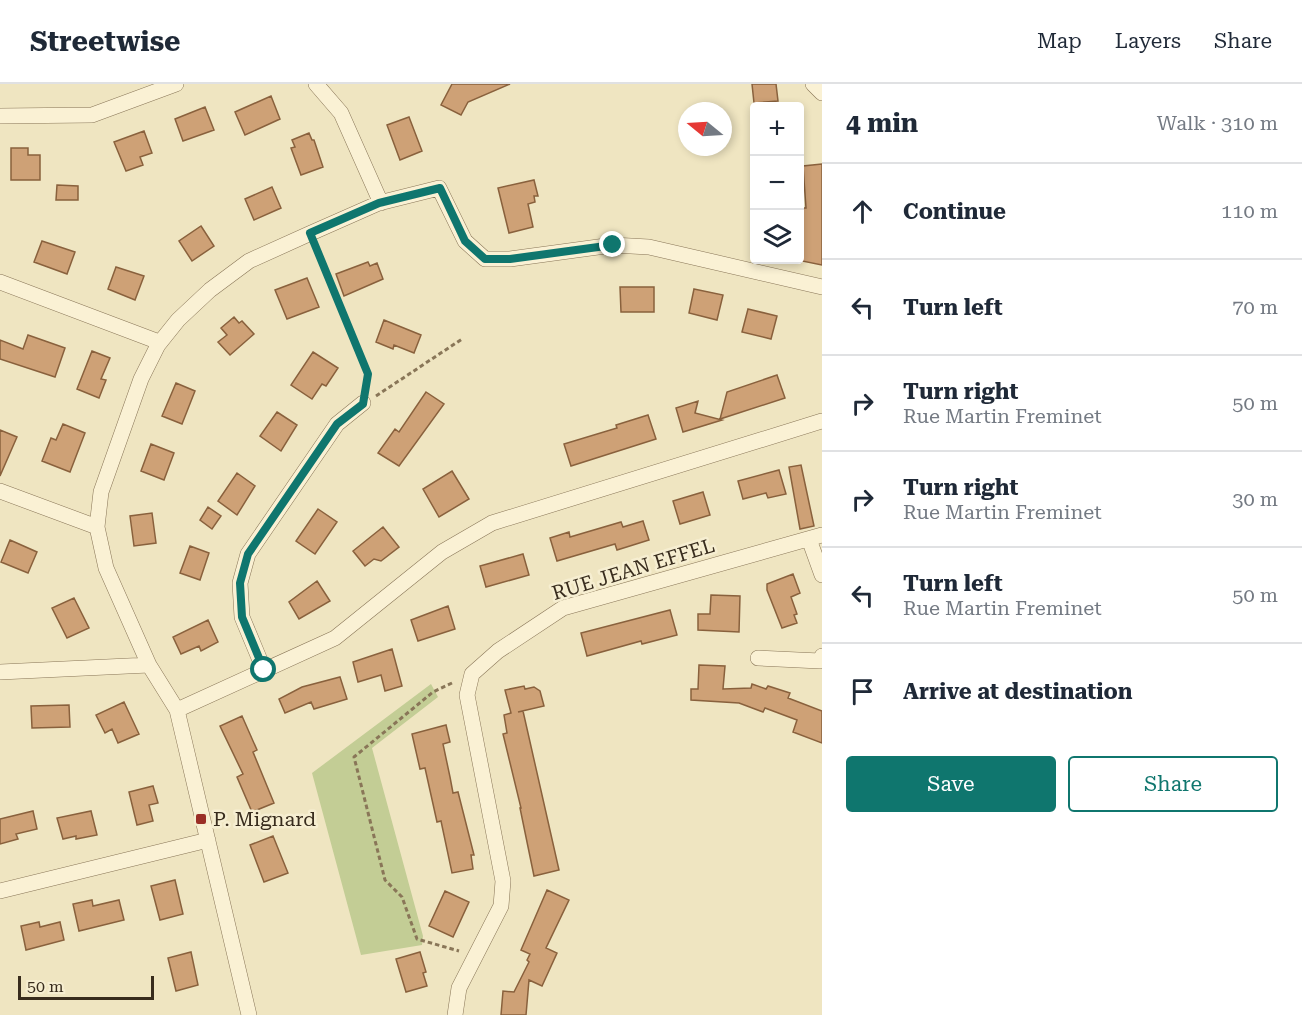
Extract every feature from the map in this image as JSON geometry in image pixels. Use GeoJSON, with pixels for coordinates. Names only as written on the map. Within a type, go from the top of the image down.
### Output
{"type":"FeatureCollection","features":[{"type":"Feature","properties":{"kind":"street"},"geometry":{"type":"LineString","coordinates":[[0,116],[92,115],[176,84]]}},
{"type":"Feature","properties":{"kind":"street"},"geometry":{"type":"LineString","coordinates":[[316,84],[341,113],[381,203]]}},
{"type":"Feature","properties":{"kind":"street"},"geometry":{"type":"LineString","coordinates":[[813,84],[822,93]]}},
{"type":"Feature","properties":{"kind":"street"},"geometry":{"type":"LineString","coordinates":[[249,1015],[177,710],[149,665],[106,568],[97,527],[101,492],[141,379],[159,342],[178,320],[210,290],[249,261],[381,203],[440,188],[465,241],[485,259],[510,259],[613,245],[650,247],[822,287]]}},
{"type":"Feature","properties":{"kind":"street"},"geometry":{"type":"LineString","coordinates":[[0,282],[159,342]]}},
{"type":"Feature","properties":{"kind":"street"},"geometry":{"type":"LineString","coordinates":[[264,670],[242,617],[240,583],[248,554],[337,424],[363,404]]}},
{"type":"Feature","properties":{"kind":"street"},"geometry":{"type":"LineString","coordinates":[[177,710],[335,638],[442,552],[492,523],[822,421]]}},
{"type":"Feature","properties":{"kind":"street"},"geometry":{"type":"LineString","coordinates":[[0,491],[97,527]]}},
{"type":"Feature","properties":{"kind":"street"},"geometry":{"type":"LineString","coordinates":[[815,537],[822,575]]}},
{"type":"Feature","properties":{"kind":"street","name":"RUE JEAN EFFEL"},"geometry":{"type":"LineString","coordinates":[[472,674],[498,651],[563,608],[815,537]]}},
{"type":"Feature","properties":{"kind":"street"},"geometry":{"type":"LineString","coordinates":[[758,658],[820,661],[822,656]]}},
{"type":"Feature","properties":{"kind":"street"},"geometry":{"type":"LineString","coordinates":[[0,672],[149,665]]}},
{"type":"Feature","properties":{"kind":"street"},"geometry":{"type":"LineString","coordinates":[[455,1015],[459,988],[501,906],[503,881],[467,695],[472,674]]}},
{"type":"Feature","properties":{"kind":"street"},"geometry":{"type":"LineString","coordinates":[[0,891],[208,840]]}},
{"type":"Feature","properties":{"kind":"path"},"geometry":{"type":"LineString","coordinates":[[310,233],[368,374],[363,404]]}},
{"type":"Feature","properties":{"kind":"path"},"geometry":{"type":"LineString","coordinates":[[363,404],[462,339]]}},
{"type":"Feature","properties":{"kind":"path"},"geometry":{"type":"LineString","coordinates":[[472,674],[433,692],[354,757],[385,880],[402,897],[417,939],[475,956]]}},
{"type":"Feature","properties":{"kind":"green space"},"geometry":{"type":"Polygon","coordinates":[[[431,684],[438,697],[372,748],[423,936],[422,945],[361,955],[312,773],[431,684]]]}},
{"type":"Feature","properties":{"kind":"building"},"geometry":{"type":"Polygon","coordinates":[[[452,84],[510,84],[468,102],[461,115],[441,105],[452,84]]]}},
{"type":"Feature","properties":{"kind":"building"},"geometry":{"type":"Polygon","coordinates":[[[752,84],[776,84],[778,101],[754,102],[752,84]]]}},
{"type":"Feature","properties":{"kind":"building"},"geometry":{"type":"Polygon","coordinates":[[[271,96],[280,119],[245,135],[235,112],[271,96]]]}},
{"type":"Feature","properties":{"kind":"building"},"geometry":{"type":"Polygon","coordinates":[[[205,107],[214,130],[183,141],[175,119],[205,107]]]}},
{"type":"Feature","properties":{"kind":"building"},"geometry":{"type":"Polygon","coordinates":[[[409,117],[422,151],[400,160],[387,125],[409,117]]]}},
{"type":"Feature","properties":{"kind":"building"},"geometry":{"type":"Polygon","coordinates":[[[144,131],[152,153],[140,157],[143,165],[126,171],[114,142],[144,131]]]}},
{"type":"Feature","properties":{"kind":"building"},"geometry":{"type":"Polygon","coordinates":[[[309,133],[314,140],[323,167],[301,175],[291,148],[295,147],[292,140],[309,133]]]}},
{"type":"Feature","properties":{"kind":"building"},"geometry":{"type":"Polygon","coordinates":[[[11,148],[28,148],[28,155],[40,155],[40,180],[11,180],[11,148]]]}},
{"type":"Feature","properties":{"kind":"building"},"geometry":{"type":"Polygon","coordinates":[[[822,164],[822,265],[804,261],[804,208],[806,208],[804,166],[822,164]]]}},
{"type":"Feature","properties":{"kind":"building"},"geometry":{"type":"Polygon","coordinates":[[[534,180],[538,196],[534,196],[535,202],[528,204],[533,227],[509,233],[498,188],[534,180]]]}},
{"type":"Feature","properties":{"kind":"building"},"geometry":{"type":"Polygon","coordinates":[[[57,185],[78,186],[78,200],[56,200],[57,185]]]}},
{"type":"Feature","properties":{"kind":"building"},"geometry":{"type":"Polygon","coordinates":[[[272,187],[281,208],[254,220],[245,199],[272,187]]]}},
{"type":"Feature","properties":{"kind":"building"},"geometry":{"type":"Polygon","coordinates":[[[201,226],[214,246],[192,261],[179,241],[201,226]]]}},
{"type":"Feature","properties":{"kind":"building"},"geometry":{"type":"Polygon","coordinates":[[[42,241],[75,252],[67,274],[34,262],[42,241]]]}},
{"type":"Feature","properties":{"kind":"building"},"geometry":{"type":"Polygon","coordinates":[[[368,262],[370,266],[377,263],[383,279],[344,296],[336,274],[368,262]]]}},
{"type":"Feature","properties":{"kind":"building"},"geometry":{"type":"Polygon","coordinates":[[[116,267],[144,276],[135,300],[108,289],[116,267]]]}},
{"type":"Feature","properties":{"kind":"building"},"geometry":{"type":"Polygon","coordinates":[[[307,278],[319,307],[287,319],[275,290],[307,278]]]}},
{"type":"Feature","properties":{"kind":"building"},"geometry":{"type":"Polygon","coordinates":[[[620,287],[654,287],[654,312],[621,312],[620,287]]]}},
{"type":"Feature","properties":{"kind":"building"},"geometry":{"type":"Polygon","coordinates":[[[694,289],[723,295],[717,320],[689,313],[694,289]]]}},
{"type":"Feature","properties":{"kind":"building"},"geometry":{"type":"Polygon","coordinates":[[[748,309],[777,316],[771,339],[742,332],[748,309]]]}},
{"type":"Feature","properties":{"kind":"building"},"geometry":{"type":"Polygon","coordinates":[[[234,317],[239,323],[242,321],[254,334],[230,355],[218,342],[227,335],[221,328],[234,317]]]}},
{"type":"Feature","properties":{"kind":"building"},"geometry":{"type":"Polygon","coordinates":[[[384,320],[421,335],[414,353],[394,345],[393,349],[376,342],[384,320]]]}},
{"type":"Feature","properties":{"kind":"building"},"geometry":{"type":"Polygon","coordinates":[[[28,335],[65,348],[55,377],[0,359],[0,340],[23,349],[28,335]]]}},
{"type":"Feature","properties":{"kind":"building"},"geometry":{"type":"Polygon","coordinates":[[[92,351],[110,358],[101,379],[106,380],[99,398],[77,389],[92,351]]]}},
{"type":"Feature","properties":{"kind":"building"},"geometry":{"type":"Polygon","coordinates":[[[313,352],[338,368],[326,386],[322,384],[312,399],[291,385],[313,352]]]}},
{"type":"Feature","properties":{"kind":"building"},"geometry":{"type":"Polygon","coordinates":[[[777,375],[785,398],[720,419],[727,392],[777,375]]]}},
{"type":"Feature","properties":{"kind":"building"},"geometry":{"type":"Polygon","coordinates":[[[176,383],[195,391],[182,424],[162,416],[176,383]]]}},
{"type":"Feature","properties":{"kind":"building"},"geometry":{"type":"Polygon","coordinates":[[[426,392],[444,404],[399,466],[378,453],[395,429],[399,432],[426,392]]]}},
{"type":"Feature","properties":{"kind":"building"},"geometry":{"type":"Polygon","coordinates":[[[698,401],[695,413],[722,420],[683,432],[676,408],[698,401]]]}},
{"type":"Feature","properties":{"kind":"building"},"geometry":{"type":"Polygon","coordinates":[[[277,412],[297,425],[281,451],[260,436],[277,412]]]}},
{"type":"Feature","properties":{"kind":"building"},"geometry":{"type":"Polygon","coordinates":[[[648,415],[656,439],[571,466],[564,444],[617,428],[616,425],[648,415]]]}},
{"type":"Feature","properties":{"kind":"building"},"geometry":{"type":"Polygon","coordinates":[[[63,424],[85,433],[70,472],[42,461],[51,438],[56,440],[63,424]]]}},
{"type":"Feature","properties":{"kind":"building"},"geometry":{"type":"Polygon","coordinates":[[[0,430],[17,437],[0,476],[0,430]]]}},
{"type":"Feature","properties":{"kind":"building"},"geometry":{"type":"Polygon","coordinates":[[[151,444],[174,453],[164,480],[141,471],[151,444]]]}},
{"type":"Feature","properties":{"kind":"building"},"geometry":{"type":"Polygon","coordinates":[[[801,465],[814,526],[800,529],[789,467],[801,465]]]}},
{"type":"Feature","properties":{"kind":"building"},"geometry":{"type":"Polygon","coordinates":[[[779,470],[786,494],[768,498],[766,493],[743,499],[738,481],[779,470]]]}},
{"type":"Feature","properties":{"kind":"building"},"geometry":{"type":"Polygon","coordinates":[[[452,471],[469,499],[439,517],[423,489],[452,471]]]}},
{"type":"Feature","properties":{"kind":"building"},"geometry":{"type":"Polygon","coordinates":[[[237,473],[255,486],[237,515],[218,501],[237,473]]]}},
{"type":"Feature","properties":{"kind":"building"},"geometry":{"type":"Polygon","coordinates":[[[703,492],[710,515],[680,524],[673,501],[703,492]]]}},
{"type":"Feature","properties":{"kind":"building"},"geometry":{"type":"Polygon","coordinates":[[[208,507],[221,516],[212,529],[200,520],[208,507]]]}},
{"type":"Feature","properties":{"kind":"building"},"geometry":{"type":"Polygon","coordinates":[[[318,509],[337,522],[315,554],[296,541],[318,509]]]}},
{"type":"Feature","properties":{"kind":"building"},"geometry":{"type":"Polygon","coordinates":[[[152,513],[156,543],[134,546],[130,516],[152,513]]]}},
{"type":"Feature","properties":{"kind":"building"},"geometry":{"type":"Polygon","coordinates":[[[643,521],[649,540],[617,550],[615,544],[557,561],[550,538],[569,532],[570,537],[621,522],[623,527],[643,521]]]}},
{"type":"Feature","properties":{"kind":"building"},"geometry":{"type":"Polygon","coordinates":[[[383,527],[399,547],[381,561],[374,559],[365,566],[353,551],[383,527]]]}},
{"type":"Feature","properties":{"kind":"building"},"geometry":{"type":"Polygon","coordinates":[[[10,540],[37,552],[28,573],[1,562],[10,540]]]}},
{"type":"Feature","properties":{"kind":"building"},"geometry":{"type":"Polygon","coordinates":[[[190,546],[209,553],[200,580],[180,573],[190,546]]]}},
{"type":"Feature","properties":{"kind":"building"},"geometry":{"type":"Polygon","coordinates":[[[523,554],[529,575],[486,587],[480,566],[523,554]]]}},
{"type":"Feature","properties":{"kind":"building"},"geometry":{"type":"Polygon","coordinates":[[[793,574],[800,593],[791,597],[797,614],[794,615],[797,623],[782,628],[767,590],[767,584],[793,574]]]}},
{"type":"Feature","properties":{"kind":"building"},"geometry":{"type":"Polygon","coordinates":[[[317,581],[330,601],[299,619],[289,602],[317,581]]]}},
{"type":"Feature","properties":{"kind":"building"},"geometry":{"type":"Polygon","coordinates":[[[711,595],[740,596],[739,632],[698,630],[698,614],[710,614],[711,595]]]}},
{"type":"Feature","properties":{"kind":"building"},"geometry":{"type":"Polygon","coordinates":[[[74,598],[89,628],[67,638],[52,608],[74,598]]]}},
{"type":"Feature","properties":{"kind":"building"},"geometry":{"type":"Polygon","coordinates":[[[448,606],[455,629],[418,641],[411,620],[448,606]]]}},
{"type":"Feature","properties":{"kind":"building"},"geometry":{"type":"Polygon","coordinates":[[[670,610],[677,635],[642,644],[641,641],[587,656],[581,633],[670,610]]]}},
{"type":"Feature","properties":{"kind":"building"},"geometry":{"type":"Polygon","coordinates":[[[208,620],[218,642],[201,651],[199,646],[181,654],[173,637],[208,620]]]}},
{"type":"Feature","properties":{"kind":"building"},"geometry":{"type":"Polygon","coordinates":[[[392,649],[402,686],[385,691],[381,675],[358,682],[353,662],[392,649]]]}},
{"type":"Feature","properties":{"kind":"building"},"geometry":{"type":"Polygon","coordinates":[[[699,665],[725,666],[723,689],[751,688],[752,684],[766,689],[768,686],[790,693],[788,698],[822,711],[822,743],[793,732],[797,720],[765,708],[763,712],[739,703],[691,700],[691,689],[698,689],[699,665]]]}},
{"type":"Feature","properties":{"kind":"building"},"geometry":{"type":"Polygon","coordinates":[[[340,677],[347,699],[314,709],[311,702],[285,713],[279,699],[302,687],[340,677]]]}},
{"type":"Feature","properties":{"kind":"building"},"geometry":{"type":"Polygon","coordinates":[[[524,686],[525,689],[534,687],[540,691],[544,706],[518,712],[523,711],[559,870],[534,876],[521,808],[503,734],[507,733],[504,715],[511,713],[505,690],[524,686]]]}},
{"type":"Feature","properties":{"kind":"building"},"geometry":{"type":"Polygon","coordinates":[[[124,702],[139,734],[118,743],[112,729],[105,733],[96,715],[124,702]]]}},
{"type":"Feature","properties":{"kind":"building"},"geometry":{"type":"Polygon","coordinates":[[[69,705],[70,727],[32,728],[31,706],[69,705]]]}},
{"type":"Feature","properties":{"kind":"building"},"geometry":{"type":"Polygon","coordinates":[[[242,716],[257,750],[253,752],[274,803],[252,812],[237,777],[243,774],[220,726],[242,716]]]}},
{"type":"Feature","properties":{"kind":"building"},"geometry":{"type":"Polygon","coordinates":[[[446,725],[450,742],[443,744],[453,793],[458,792],[474,855],[471,855],[473,869],[452,873],[441,821],[437,822],[425,768],[420,769],[412,734],[446,725]]]}},
{"type":"Feature","properties":{"kind":"building"},"geometry":{"type":"Polygon","coordinates":[[[153,786],[158,803],[149,805],[153,821],[137,825],[129,792],[153,786]]]}},
{"type":"Feature","properties":{"kind":"building"},"geometry":{"type":"Polygon","coordinates":[[[33,811],[37,829],[16,834],[18,839],[0,844],[0,819],[33,811]]]}},
{"type":"Feature","properties":{"kind":"building"},"geometry":{"type":"Polygon","coordinates":[[[91,811],[97,835],[63,839],[57,818],[91,811]]]}},
{"type":"Feature","properties":{"kind":"building"},"geometry":{"type":"Polygon","coordinates":[[[273,836],[288,873],[264,882],[250,845],[273,836]]]}},
{"type":"Feature","properties":{"kind":"building"},"geometry":{"type":"Polygon","coordinates":[[[175,880],[183,914],[160,920],[151,886],[175,880]]]}},
{"type":"Feature","properties":{"kind":"building"},"geometry":{"type":"Polygon","coordinates":[[[547,890],[569,900],[546,948],[557,953],[542,986],[529,980],[526,1015],[501,1015],[503,991],[514,992],[529,962],[527,960],[530,954],[521,950],[547,890]]]}},
{"type":"Feature","properties":{"kind":"building"},"geometry":{"type":"Polygon","coordinates":[[[445,891],[469,902],[453,937],[429,926],[445,891]]]}},
{"type":"Feature","properties":{"kind":"building"},"geometry":{"type":"Polygon","coordinates":[[[92,900],[93,906],[119,900],[124,920],[79,931],[73,904],[92,900]]]}},
{"type":"Feature","properties":{"kind":"building"},"geometry":{"type":"Polygon","coordinates":[[[39,922],[40,927],[60,922],[64,940],[26,950],[21,926],[39,922]]]}},
{"type":"Feature","properties":{"kind":"building"},"geometry":{"type":"Polygon","coordinates":[[[191,952],[198,985],[176,991],[168,958],[191,952]]]}},
{"type":"Feature","properties":{"kind":"building"},"geometry":{"type":"Polygon","coordinates":[[[420,952],[426,972],[423,973],[427,986],[406,992],[396,959],[420,952]]]}},
{"type":"Feature","properties":{"kind":"place","name":"P. Mignard"},"geometry":{"type":"Point","coordinates":[201,819]}},
{"type":"Feature","properties":{"kind":"route"},"geometry":{"type":"LineString","coordinates":[[264,670],[242,617],[240,583],[248,554],[337,424],[363,404],[368,374],[310,233],[379,203],[440,188],[465,241],[485,259],[510,259],[613,245]]}}]}
